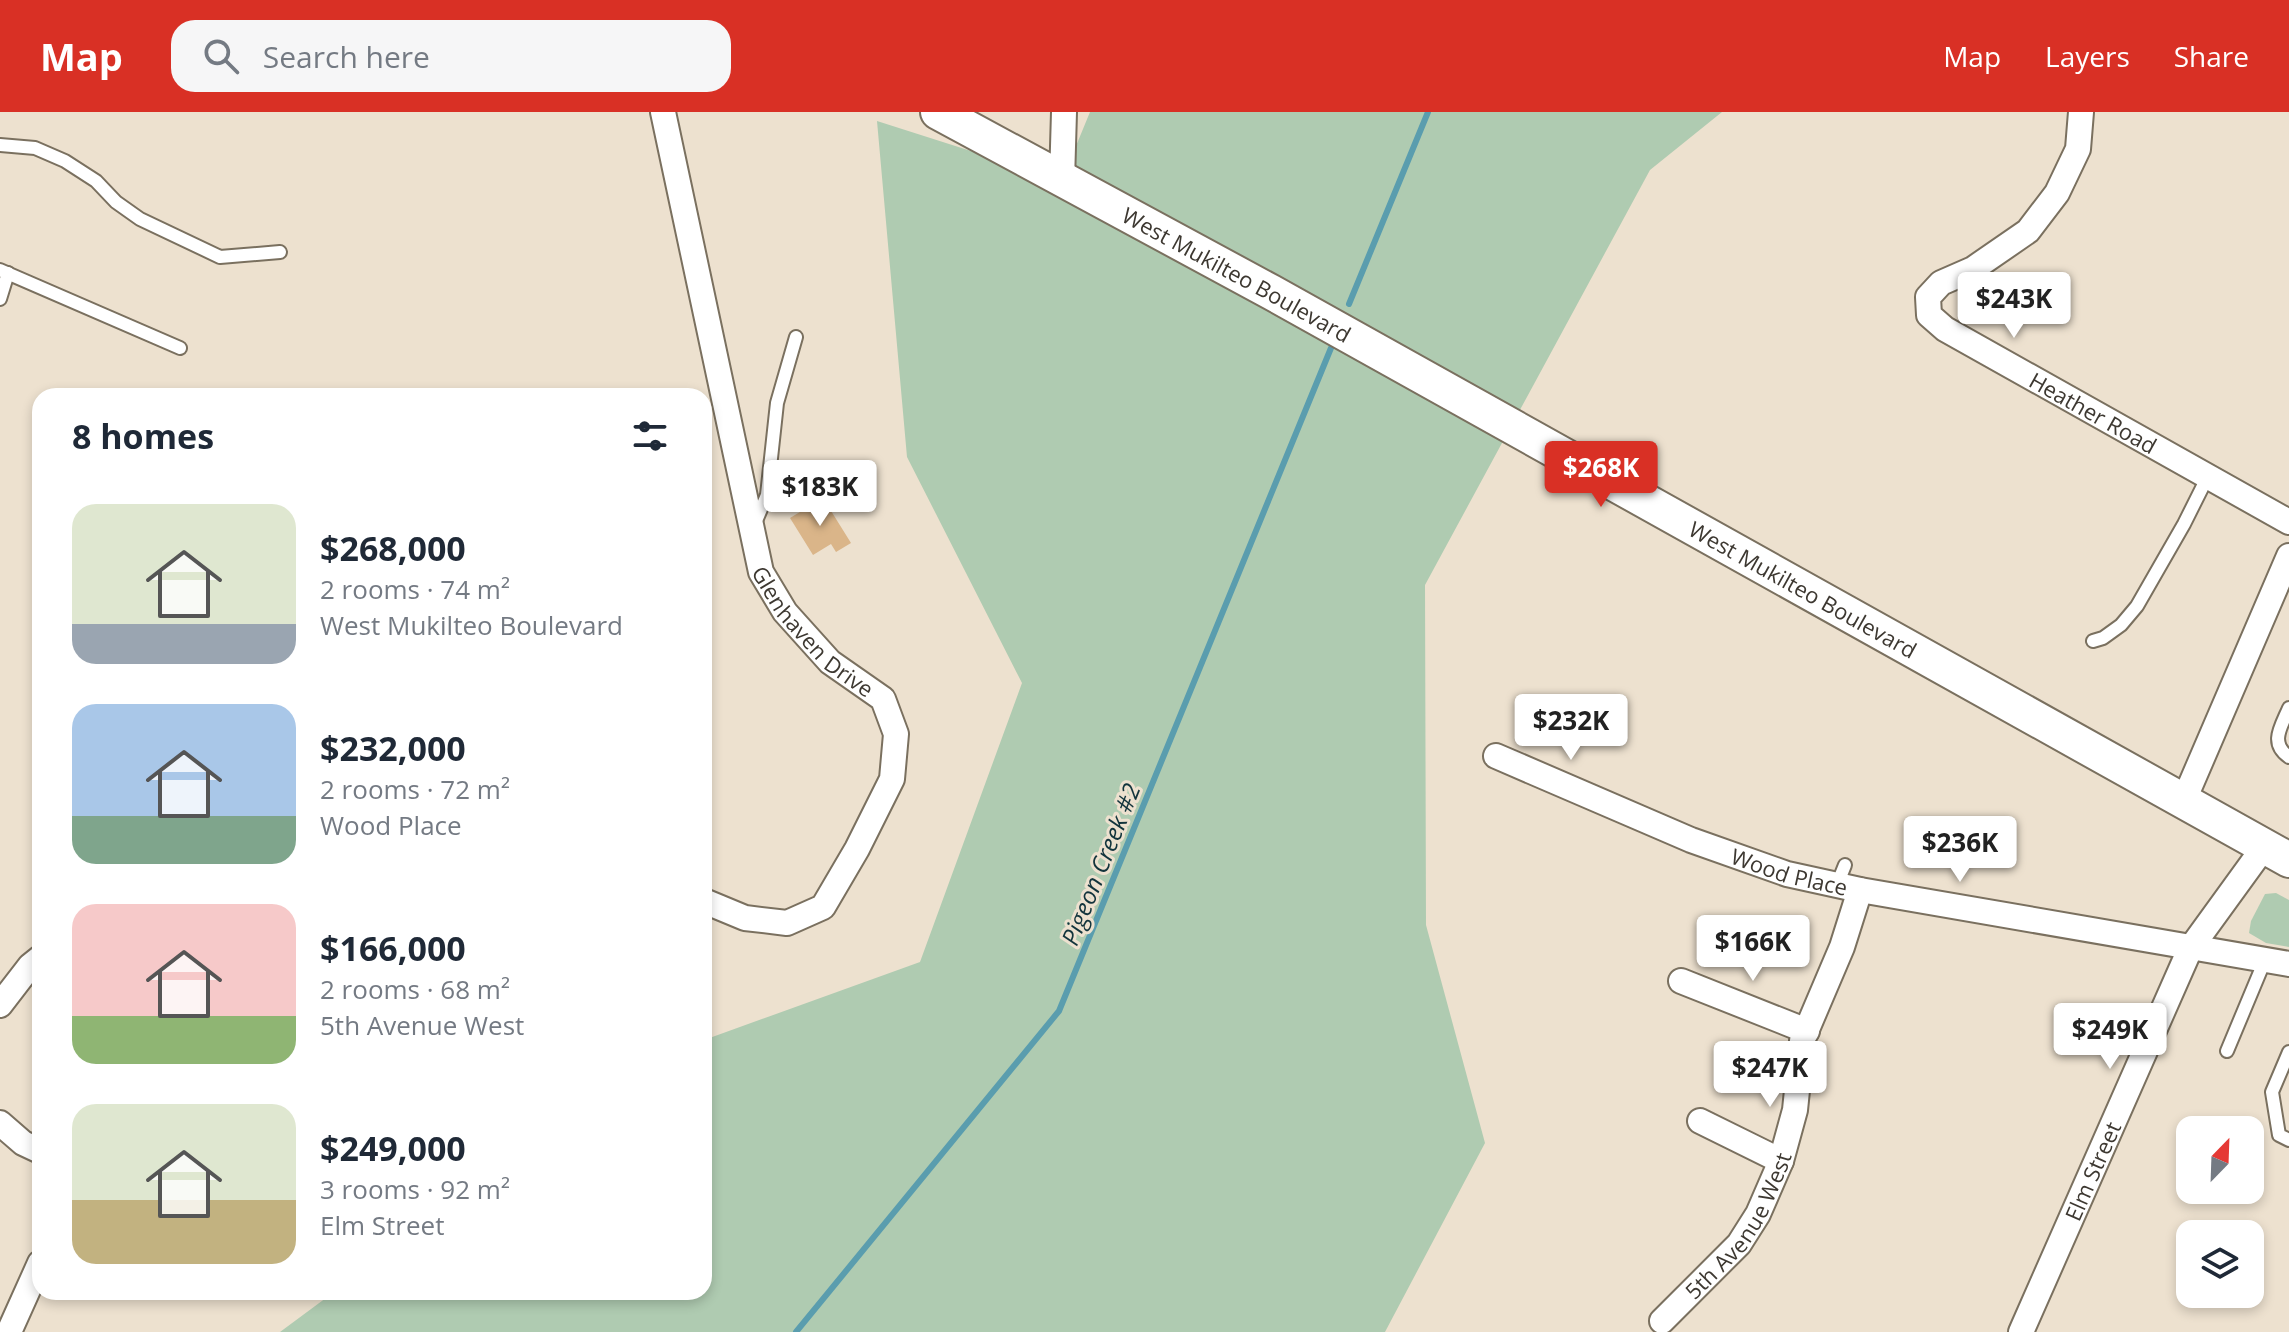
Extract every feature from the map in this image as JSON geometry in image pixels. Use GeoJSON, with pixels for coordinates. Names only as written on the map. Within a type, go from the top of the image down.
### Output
{"type":"FeatureCollection","features":[{"type":"Feature","properties":{"kind":"main road","name":"West Mukilteo Boulevard"},"geometry":{"type":"LineString","coordinates":[[938,112],[1285,300],[2277,853]]}},
{"type":"Feature","properties":{"kind":"street","name":"Glenhaven Drive"},"geometry":{"type":"LineString","coordinates":[[663,112],[761,572],[785,612],[830,662],[883,699],[896,734],[892,779],[857,849],[823,907],[787,923],[745,918],[712,904]]}},
{"type":"Feature","properties":{"kind":"street"},"geometry":{"type":"LineString","coordinates":[[1062,181],[1064,112]]}},
{"type":"Feature","properties":{"kind":"street","name":"Heather Road"},"geometry":{"type":"LineString","coordinates":[[2081,112],[2078,149],[2057,193],[2028,231],[1973,269],[1941,283],[1928,297],[1929,315],[1945,329],[2289,522]]}},
{"type":"Feature","properties":{"kind":"street"},"geometry":{"type":"LineString","coordinates":[[2184,800],[2289,556]]}},
{"type":"Feature","properties":{"kind":"street","name":"Wood Place"},"geometry":{"type":"LineString","coordinates":[[1496,756],[1691,840],[1787,874],[1848,880],[2190,949],[2277,962]]}},
{"type":"Feature","properties":{"kind":"street","name":"Elm Street"},"geometry":{"type":"LineString","coordinates":[[2021,1332],[2190,949],[2277,853]]}},
{"type":"Feature","properties":{"kind":"street","name":"5th Avenue West"},"geometry":{"type":"LineString","coordinates":[[1662,1321],[1739,1244],[1758,1214],[1781,1161],[1795,1110],[1802,1041],[1842,947],[1848,880]]}},
{"type":"Feature","properties":{"kind":"street"},"geometry":{"type":"LineString","coordinates":[[0,1005],[32,964]]}},
{"type":"Feature","properties":{"kind":"street"},"geometry":{"type":"LineString","coordinates":[[1681,981],[1807,1031]]}},
{"type":"Feature","properties":{"kind":"street"},"geometry":{"type":"LineString","coordinates":[[1700,1121],[1781,1161]]}},
{"type":"Feature","properties":{"kind":"street"},"geometry":{"type":"LineString","coordinates":[[0,1123],[32,1147]]}},
{"type":"Feature","properties":{"kind":"street"},"geometry":{"type":"LineString","coordinates":[[9,1332],[32,1281]]}},
{"type":"Feature","properties":{"kind":"lane"},"geometry":{"type":"LineString","coordinates":[[0,145],[35,148],[65,161],[96,181],[116,202],[140,219],[220,257],[280,252]]}},
{"type":"Feature","properties":{"kind":"lane"},"geometry":{"type":"LineString","coordinates":[[0,299],[4,272],[180,348]]}},
{"type":"Feature","properties":{"kind":"lane"},"geometry":{"type":"LineString","coordinates":[[752,530],[767,495],[777,403],[796,337]]}},
{"type":"Feature","properties":{"kind":"lane"},"geometry":{"type":"LineString","coordinates":[[2093,641],[2121,625],[2137,606],[2208,476]]}},
{"type":"Feature","properties":{"kind":"lane"},"geometry":{"type":"LineString","coordinates":[[2289,708],[2276,738],[2279,749],[2289,757]]}},
{"type":"Feature","properties":{"kind":"lane"},"geometry":{"type":"LineString","coordinates":[[2227,1051],[2277,962]]}},
{"type":"Feature","properties":{"kind":"lane"},"geometry":{"type":"LineString","coordinates":[[2289,1052],[2272,1092],[2279,1135],[2289,1140]]}},
{"type":"Feature","properties":{"kind":"green space"},"geometry":{"type":"Polygon","coordinates":[[[1090,112],[1722,112],[1650,170],[1425,585],[1426,925],[1485,1143],[1385,1332],[280,1332],[323,1300],[712,1300],[712,1037],[920,962],[1022,683],[907,457],[877,121],[1062,180],[1090,112]]]}},
{"type":"Feature","properties":{"kind":"green space"},"geometry":{"type":"Polygon","coordinates":[[[2276,893],[2289,900],[2289,947],[2266,943],[2249,933],[2251,921],[2265,894],[2276,893]]]}},
{"type":"Feature","properties":{"kind":"building"},"geometry":{"type":"Polygon","coordinates":[[[823,498],[851,543],[836,552],[831,544],[813,555],[790,518],[823,498]]]}},
{"type":"Feature","properties":{"kind":"waterway","name":"Pigeon Creek #2"},"geometry":{"type":"LineString","coordinates":[[1349,304],[1428,112]]}},
{"type":"Feature","properties":{"kind":"waterway","name":"Pigeon Creek #2"},"geometry":{"type":"LineString","coordinates":[[796,1332],[1059,1011],[1331,348]]}}]}
